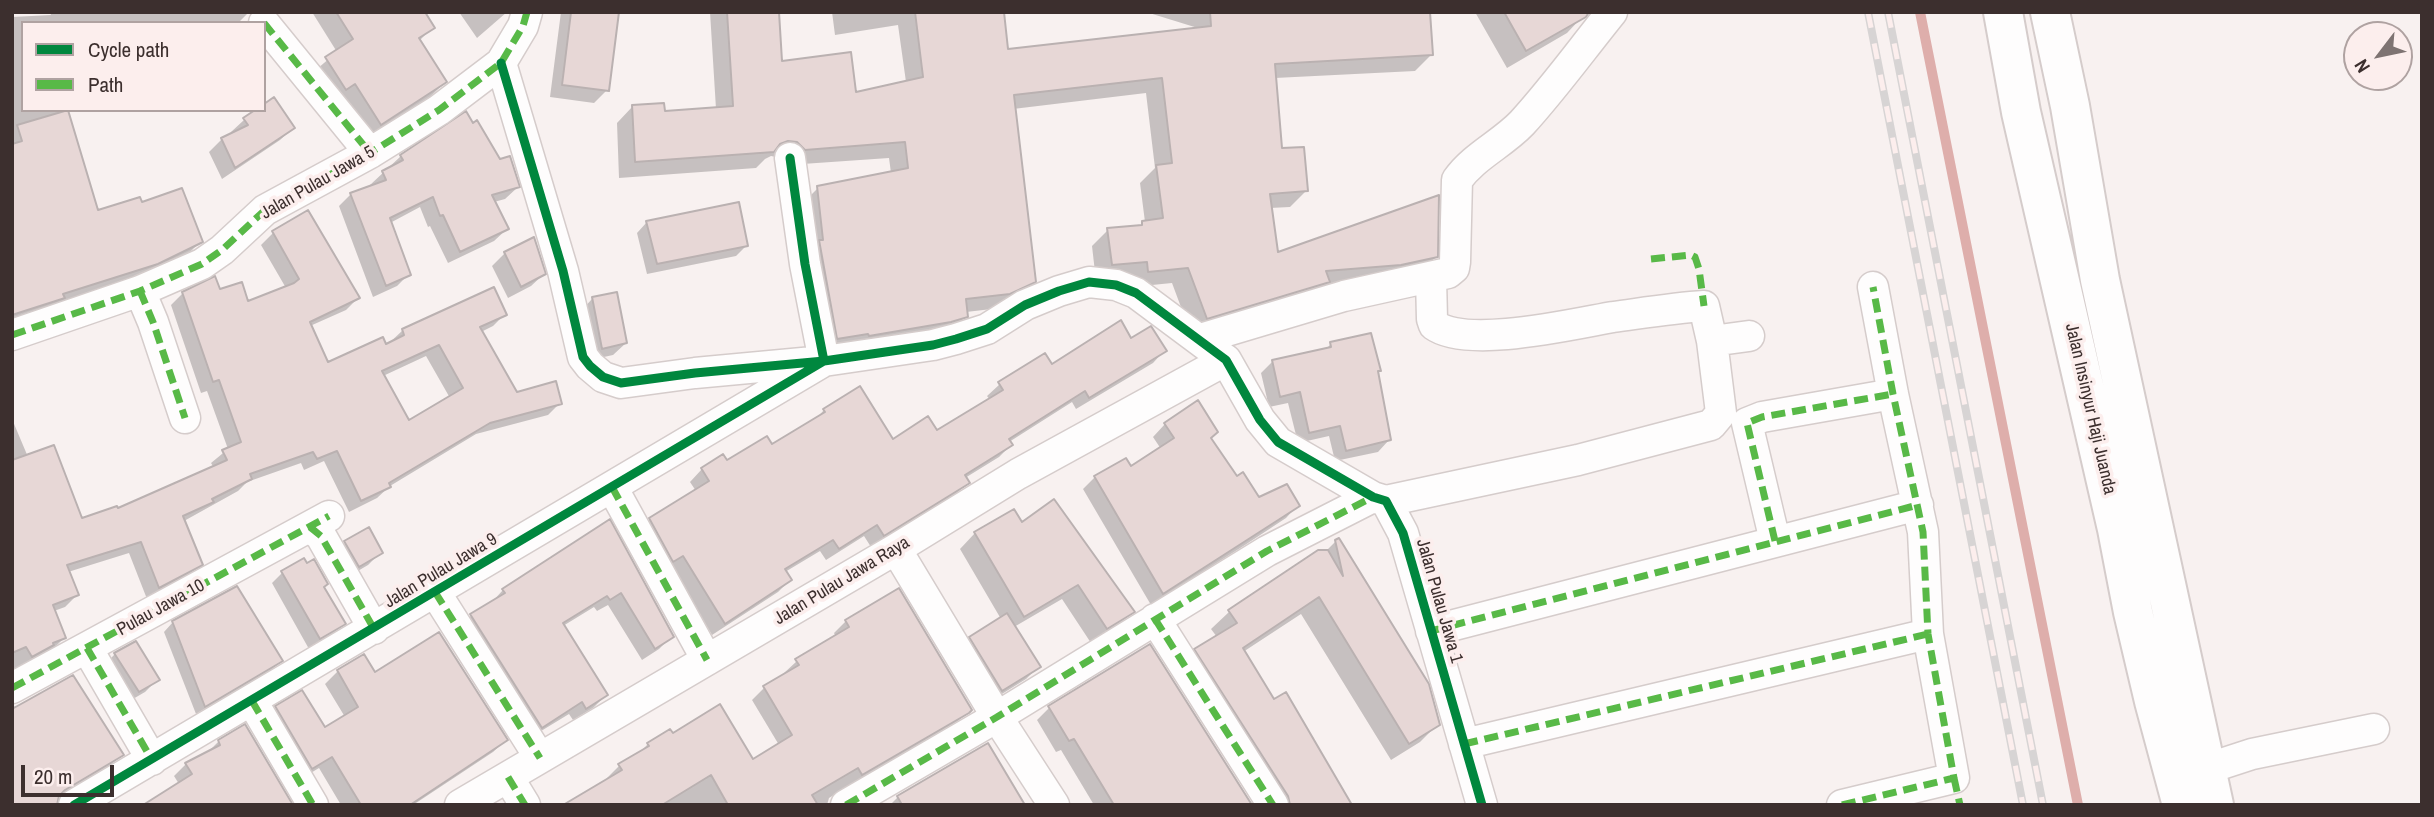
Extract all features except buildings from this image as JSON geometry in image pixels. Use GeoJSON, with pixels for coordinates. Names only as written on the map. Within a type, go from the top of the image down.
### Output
{"type":"FeatureCollection","features":[{"type":"Feature","properties":{"kind":"highway","name":"Jalan Insinyur Haji Juanda"},"geometry":{"type":"LineString","coordinates":[[2003,12],[2021,113],[2151,688],[2182,805]]}},
{"type":"Feature","properties":{"kind":"highway","name":"Jalan Insinyur Haji Juanda"},"geometry":{"type":"LineString","coordinates":[[2050,12],[2070,106],[2100,280],[2210,787]]}},
{"type":"Feature","properties":{"kind":"highway"},"geometry":{"type":"LineString","coordinates":[[2021,113],[2033,94],[2049,87],[2054,87],[2066,95],[2070,106]]}},
{"type":"Feature","properties":{"kind":"street"},"geometry":{"type":"LineString","coordinates":[[527,12],[523,26],[501,63],[563,271],[583,356],[603,377],[621,383],[824,361],[933,345],[987,329],[1025,305],[1089,282],[1116,285],[1136,293],[1226,360],[1260,420],[1278,442],[1380,499]]}},
{"type":"Feature","properties":{"kind":"street"},"geometry":{"type":"LineString","coordinates":[[1200,339],[1344,296],[1448,273],[1454,268],[1456,248],[1457,180],[1474,161],[1523,122],[1612,12]]}},
{"type":"Feature","properties":{"kind":"street"},"geometry":{"type":"LineString","coordinates":[[266,25],[370,153]]}},
{"type":"Feature","properties":{"kind":"street","name":"Jalan Pulau Jawa 5"},"geometry":{"type":"LineString","coordinates":[[12,335],[140,291],[202,264],[222,250],[265,210],[370,153],[439,110],[501,63]]}},
{"type":"Feature","properties":{"kind":"street"},"geometry":{"type":"LineString","coordinates":[[790,158],[805,264],[824,361]]}},
{"type":"Feature","properties":{"kind":"street"},"geometry":{"type":"LineString","coordinates":[[852,803],[1267,551],[1380,499],[1578,460],[1712,425],[1721,414],[1712,341],[1704,306],[1517,334],[1465,333],[1440,329],[1434,325],[1431,278]]}},
{"type":"Feature","properties":{"kind":"street"},"geometry":{"type":"LineString","coordinates":[[1842,805],[1957,791],[1928,634],[1924,545],[1918,505],[1873,287]]}},
{"type":"Feature","properties":{"kind":"street"},"geometry":{"type":"LineString","coordinates":[[140,291],[185,418]]}},
{"type":"Feature","properties":{"kind":"street"},"geometry":{"type":"LineString","coordinates":[[1712,341],[1749,336]]}},
{"type":"Feature","properties":{"kind":"street","name":"Jalan Pulau Jawa Raya"},"geometry":{"type":"LineString","coordinates":[[460,805],[896,549],[1018,474],[1226,360]]}},
{"type":"Feature","properties":{"kind":"street","name":"Jalan Pulau Jawa 9"},"geometry":{"type":"LineString","coordinates":[[74,805],[824,361]]}},
{"type":"Feature","properties":{"kind":"street"},"geometry":{"type":"LineString","coordinates":[[1775,541],[1747,423],[1762,417],[1893,394]]}},
{"type":"Feature","properties":{"kind":"street"},"geometry":{"type":"LineString","coordinates":[[612,487],[707,660]]}},
{"type":"Feature","properties":{"kind":"street","name":"Jalan Pulau Jawa 1"},"geometry":{"type":"LineString","coordinates":[[1380,499],[1403,533],[1482,805]]}},
{"type":"Feature","properties":{"kind":"street"},"geometry":{"type":"LineString","coordinates":[[1431,631],[1918,505]]}},
{"type":"Feature","properties":{"kind":"street","name":"Pulau Jawa 10"},"geometry":{"type":"LineString","coordinates":[[12,688],[320,522],[321,536],[374,629]]}},
{"type":"Feature","properties":{"kind":"street"},"geometry":{"type":"LineString","coordinates":[[896,549],[997,717],[1055,805]]}},
{"type":"Feature","properties":{"kind":"street"},"geometry":{"type":"LineString","coordinates":[[435,592],[540,758]]}},
{"type":"Feature","properties":{"kind":"street"},"geometry":{"type":"LineString","coordinates":[[1155,619],[1273,805]]}},
{"type":"Feature","properties":{"kind":"street"},"geometry":{"type":"LineString","coordinates":[[1464,744],[1928,634]]}},
{"type":"Feature","properties":{"kind":"street"},"geometry":{"type":"LineString","coordinates":[[87,648],[152,760]]}},
{"type":"Feature","properties":{"kind":"street"},"geometry":{"type":"LineString","coordinates":[[252,701],[313,805]]}},
{"type":"Feature","properties":{"kind":"street"},"geometry":{"type":"LineString","coordinates":[[2210,787],[2252,754],[2374,729]]}},
{"type":"Feature","properties":{"kind":"street"},"geometry":{"type":"LineString","coordinates":[[508,777],[525,805]]}},
{"type":"Feature","properties":{"kind":"waterway"},"geometry":{"type":"LineString","coordinates":[[1920,12],[2078,805]]}},
{"type":"Feature","properties":{"kind":"railway"},"geometry":{"type":"LineString","coordinates":[[1868,12],[2023,805]]}},
{"type":"Feature","properties":{"kind":"railway"},"geometry":{"type":"LineString","coordinates":[[1888,12],[2043,805]]}},
{"type":"Feature","properties":{"kind":"marked path"},"geometry":{"type":"LineString","coordinates":[[12,335],[140,291],[202,264],[222,250],[265,210],[370,153],[439,110],[501,63],[523,26],[527,12]]}},
{"type":"Feature","properties":{"kind":"marked path"},"geometry":{"type":"LineString","coordinates":[[266,25],[370,153]]}},
{"type":"Feature","properties":{"kind":"marked path"},"geometry":{"type":"LineString","coordinates":[[1651,259],[1691,255],[1695,257],[1704,306]]}},
{"type":"Feature","properties":{"kind":"marked path"},"geometry":{"type":"LineString","coordinates":[[1842,805],[1954,778],[1928,634],[1923,532],[1873,287]]}},
{"type":"Feature","properties":{"kind":"marked path"},"geometry":{"type":"LineString","coordinates":[[140,291],[185,418]]}},
{"type":"Feature","properties":{"kind":"marked path"},"geometry":{"type":"LineString","coordinates":[[1775,541],[1747,423],[1762,417],[1893,394]]}},
{"type":"Feature","properties":{"kind":"marked path"},"geometry":{"type":"LineString","coordinates":[[612,487],[707,660]]}},
{"type":"Feature","properties":{"kind":"marked path"},"geometry":{"type":"LineString","coordinates":[[846,805],[997,717],[1267,551],[1373,497]]}},
{"type":"Feature","properties":{"kind":"marked path"},"geometry":{"type":"LineString","coordinates":[[1431,631],[1918,505]]}},
{"type":"Feature","properties":{"kind":"marked path"},"geometry":{"type":"LineString","coordinates":[[12,688],[329,516]]}},
{"type":"Feature","properties":{"kind":"marked path"},"geometry":{"type":"LineString","coordinates":[[310,527],[321,536],[374,629]]}},
{"type":"Feature","properties":{"kind":"marked path"},"geometry":{"type":"LineString","coordinates":[[435,592],[540,758]]}},
{"type":"Feature","properties":{"kind":"marked path"},"geometry":{"type":"LineString","coordinates":[[1155,619],[1273,805]]}},
{"type":"Feature","properties":{"kind":"marked path"},"geometry":{"type":"LineString","coordinates":[[1464,744],[1928,634]]}},
{"type":"Feature","properties":{"kind":"marked path"},"geometry":{"type":"LineString","coordinates":[[87,648],[152,760]]}},
{"type":"Feature","properties":{"kind":"marked path"},"geometry":{"type":"LineString","coordinates":[[252,701],[313,805]]}},
{"type":"Feature","properties":{"kind":"marked path"},"geometry":{"type":"LineString","coordinates":[[508,777],[525,805]]}},
{"type":"Feature","properties":{"kind":"marked path"},"geometry":{"type":"LineString","coordinates":[[1954,778],[1960,805]]}},
{"type":"Feature","properties":{"kind":"cycle path"},"geometry":{"type":"LineString","coordinates":[[501,63],[563,271],[583,357],[603,377],[621,383],[824,361],[933,345],[987,329],[1025,305],[1089,282],[1116,285],[1136,293],[1226,360],[1260,420],[1278,442],[1373,497],[1386,501],[1403,533],[1482,805]]}},
{"type":"Feature","properties":{"kind":"cycle path"},"geometry":{"type":"LineString","coordinates":[[74,805],[824,361],[805,264],[790,158]]}}]}
